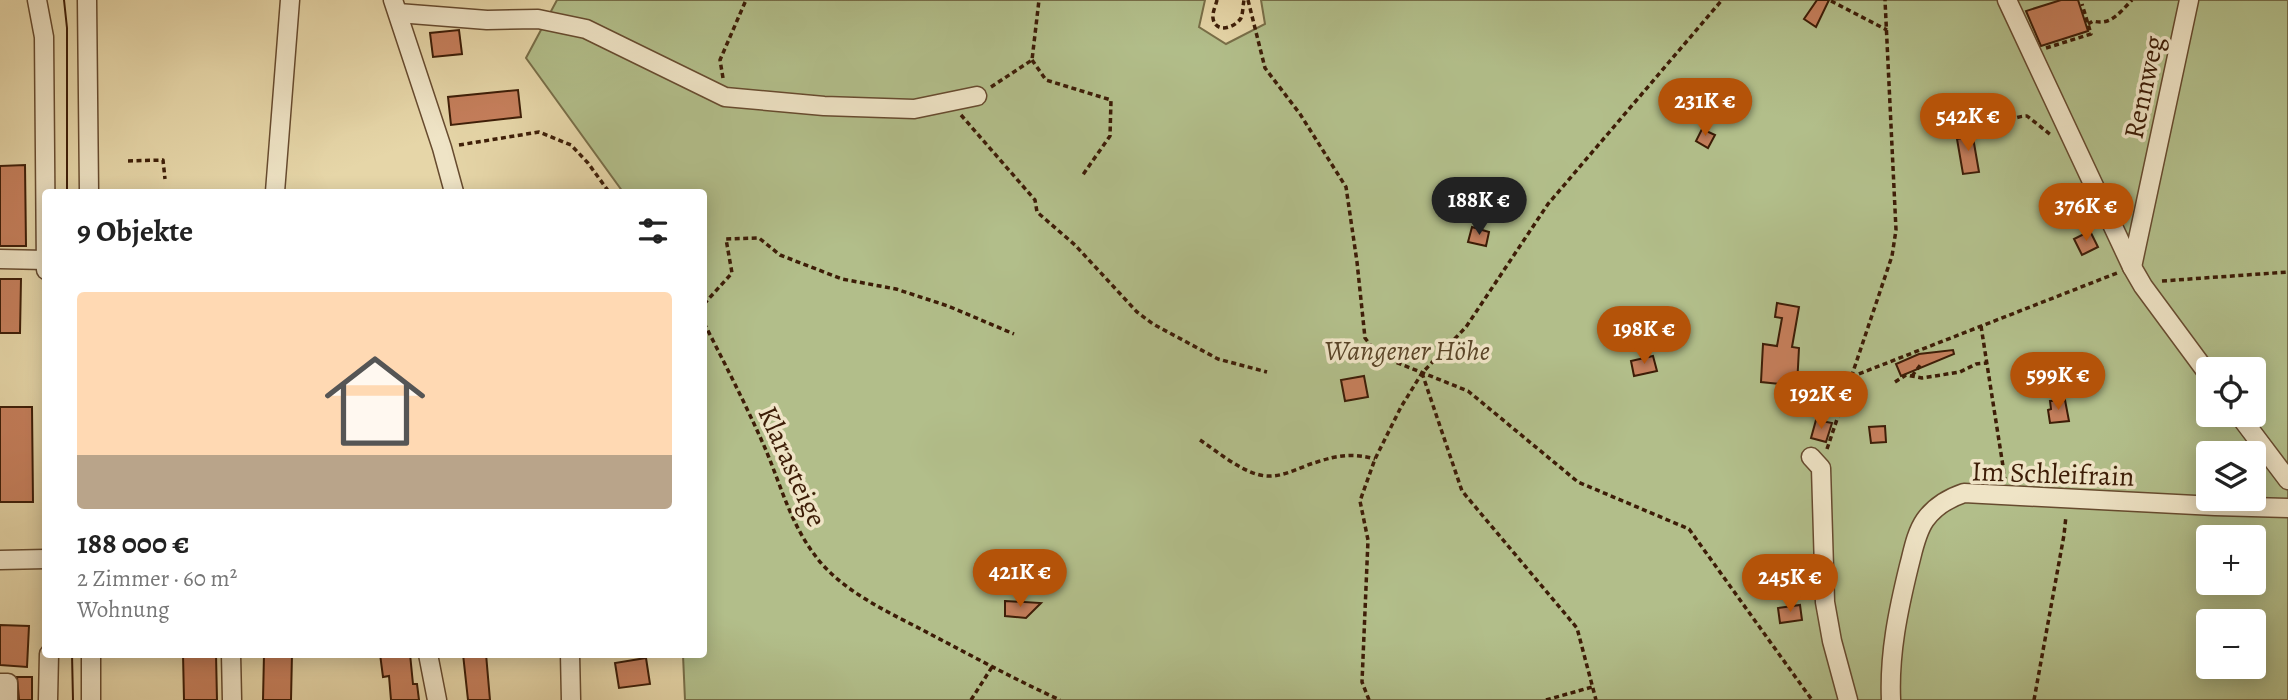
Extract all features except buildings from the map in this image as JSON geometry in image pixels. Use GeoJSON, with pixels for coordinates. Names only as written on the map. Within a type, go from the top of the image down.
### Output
{"type":"FeatureCollection","features":[{"type":"Feature","properties":{"kind":"street"},"geometry":{"type":"LineString","coordinates":[[37,0],[44,37],[37,116],[42,196]]}},
{"type":"Feature","properties":{"kind":"street"},"geometry":{"type":"LineString","coordinates":[[87,0],[89,189]]}},
{"type":"Feature","properties":{"kind":"street"},"geometry":{"type":"LineString","coordinates":[[275,189],[290,0]]}},
{"type":"Feature","properties":{"kind":"street"},"geometry":{"type":"LineString","coordinates":[[2007,0],[2132,267],[2196,358]]}},
{"type":"Feature","properties":{"kind":"street","name":"Rennweg"},"geometry":{"type":"LineString","coordinates":[[2132,267],[2189,0]]}},
{"type":"Feature","properties":{"kind":"street"},"geometry":{"type":"LineString","coordinates":[[452,189],[442,148],[396,7],[487,20],[538,19],[586,29],[725,97],[824,106],[914,109],[977,96]]}},
{"type":"Feature","properties":{"kind":"street"},"geometry":{"type":"LineString","coordinates":[[0,259],[42,260]]}},
{"type":"Feature","properties":{"kind":"street"},"geometry":{"type":"LineString","coordinates":[[2248,427],[2288,480]]}},
{"type":"Feature","properties":{"kind":"street"},"geometry":{"type":"LineString","coordinates":[[1816,462],[1825,602],[1847,700]]}},
{"type":"Feature","properties":{"kind":"street","name":"Im Schleifrain"},"geometry":{"type":"LineString","coordinates":[[1891,700],[1891,658],[1898,609],[1916,538],[1925,520],[1948,498],[1964,493],[2008,494],[2288,508]]}},
{"type":"Feature","properties":{"kind":"street"},"geometry":{"type":"LineString","coordinates":[[0,560],[42,559]]}},
{"type":"Feature","properties":{"kind":"street"},"geometry":{"type":"LineString","coordinates":[[48,700],[49,658]]}},
{"type":"Feature","properties":{"kind":"street"},"geometry":{"type":"LineString","coordinates":[[90,700],[91,658]]}},
{"type":"Feature","properties":{"kind":"street"},"geometry":{"type":"LineString","coordinates":[[231,658],[232,700]]}},
{"type":"Feature","properties":{"kind":"street"},"geometry":{"type":"LineString","coordinates":[[429,658],[437,700]]}},
{"type":"Feature","properties":{"kind":"street"},"geometry":{"type":"LineString","coordinates":[[570,658],[571,700]]}},
{"type":"Feature","properties":{"kind":"street"},"geometry":{"type":"LineString","coordinates":[[0,683],[8,683],[8,700]]}},
{"type":"Feature","properties":{"kind":"path"},"geometry":{"type":"LineString","coordinates":[[725,97],[720,60],[747,0]]}},
{"type":"Feature","properties":{"kind":"path"},"geometry":{"type":"LineString","coordinates":[[1039,0],[1032,60],[1046,80],[1111,100],[1110,136],[1082,176]]}},
{"type":"Feature","properties":{"kind":"path"},"geometry":{"type":"LineString","coordinates":[[1217,0],[1213,18],[1216,24],[1225,29],[1240,19],[1246,0]]}},
{"type":"Feature","properties":{"kind":"path"},"geometry":{"type":"LineString","coordinates":[[1246,0],[1265,68],[1300,114],[1346,187],[1365,338],[1378,355],[1468,391],[1578,482],[1689,529],[1812,700]]}},
{"type":"Feature","properties":{"kind":"path"},"geometry":{"type":"LineString","coordinates":[[1369,700],[1362,682],[1368,540],[1360,501],[1375,458],[1422,373],[1466,327],[1548,204],[1722,0]]}},
{"type":"Feature","properties":{"kind":"path"},"geometry":{"type":"LineString","coordinates":[[1816,462],[1851,377],[1892,256],[1896,230],[1885,0]]}},
{"type":"Feature","properties":{"kind":"path"},"geometry":{"type":"LineString","coordinates":[[2088,24],[2093,20],[2101,23],[2111,20],[2132,0]]}},
{"type":"Feature","properties":{"kind":"path"},"geometry":{"type":"LineString","coordinates":[[1831,1],[1887,30]]}},
{"type":"Feature","properties":{"kind":"path"},"geometry":{"type":"LineString","coordinates":[[2030,53],[2091,34],[2081,3]]}},
{"type":"Feature","properties":{"kind":"path"},"geometry":{"type":"LineString","coordinates":[[977,96],[1032,60]]}},
{"type":"Feature","properties":{"kind":"path"},"geometry":{"type":"LineString","coordinates":[[954,101],[957,110],[1035,200],[1037,212],[1075,245],[1137,312],[1153,324],[1218,359],[1267,372]]}},
{"type":"Feature","properties":{"kind":"path"},"geometry":{"type":"LineString","coordinates":[[1985,128],[1990,129],[2013,118],[2028,116],[2056,139]]}},
{"type":"Feature","properties":{"kind":"path"},"geometry":{"type":"LineString","coordinates":[[442,148],[539,132],[570,145],[588,163],[607,189]]}},
{"type":"Feature","properties":{"kind":"path"},"geometry":{"type":"LineString","coordinates":[[128,161],[163,159],[165,179]]}},
{"type":"Feature","properties":{"kind":"path"},"geometry":{"type":"LineString","coordinates":[[707,301],[732,273],[726,239],[759,238],[780,255],[842,279],[896,289],[1014,334]]}},
{"type":"Feature","properties":{"kind":"path"},"geometry":{"type":"LineString","coordinates":[[1851,377],[2132,267]]}},
{"type":"Feature","properties":{"kind":"path"},"geometry":{"type":"LineString","coordinates":[[2143,286],[2152,282],[2288,272]]}},
{"type":"Feature","properties":{"kind":"path"},"geometry":{"type":"LineString","coordinates":[[1981,326],[2008,494]]}},
{"type":"Feature","properties":{"kind":"path","name":"Klarasteige"},"geometry":{"type":"LineString","coordinates":[[707,329],[765,449],[799,532],[816,557],[841,581],[876,605],[1060,700]]}},
{"type":"Feature","properties":{"kind":"path"},"geometry":{"type":"LineString","coordinates":[[1895,382],[1906,375],[1922,378],[1960,372],[1976,364],[1987,363]]}},
{"type":"Feature","properties":{"kind":"path"},"geometry":{"type":"LineString","coordinates":[[1912,376],[1921,364]]}},
{"type":"Feature","properties":{"kind":"path"},"geometry":{"type":"LineString","coordinates":[[1422,373],[1462,491],[1577,628],[1596,700]]}},
{"type":"Feature","properties":{"kind":"path"},"geometry":{"type":"LineString","coordinates":[[1200,440],[1240,466],[1258,475],[1272,477],[1319,461],[1356,454],[1375,458]]}},
{"type":"Feature","properties":{"kind":"path"},"geometry":{"type":"LineString","coordinates":[[2034,700],[2064,535],[2067,498]]}},
{"type":"Feature","properties":{"kind":"path"},"geometry":{"type":"LineString","coordinates":[[971,700],[992,667]]}},
{"type":"Feature","properties":{"kind":"path"},"geometry":{"type":"LineString","coordinates":[[1546,700],[1592,687]]}},
{"type":"Feature","properties":{"kind":"green space","name":"Wangener Höhe"},"geometry":{"type":"Polygon","coordinates":[[[557,0],[1205,0],[1199,27],[1226,44],[1265,24],[1261,0],[2288,0],[2288,700],[685,700],[683,658],[707,658],[707,189],[621,189],[526,58],[557,0]]]}},
{"type":"Feature","properties":{"kind":"tram line"},"geometry":{"type":"LineString","coordinates":[[64,0],[67,28],[67,189]]}},
{"type":"Feature","properties":{"kind":"tram line"},"geometry":{"type":"LineString","coordinates":[[72,658],[73,700]]}}]}
